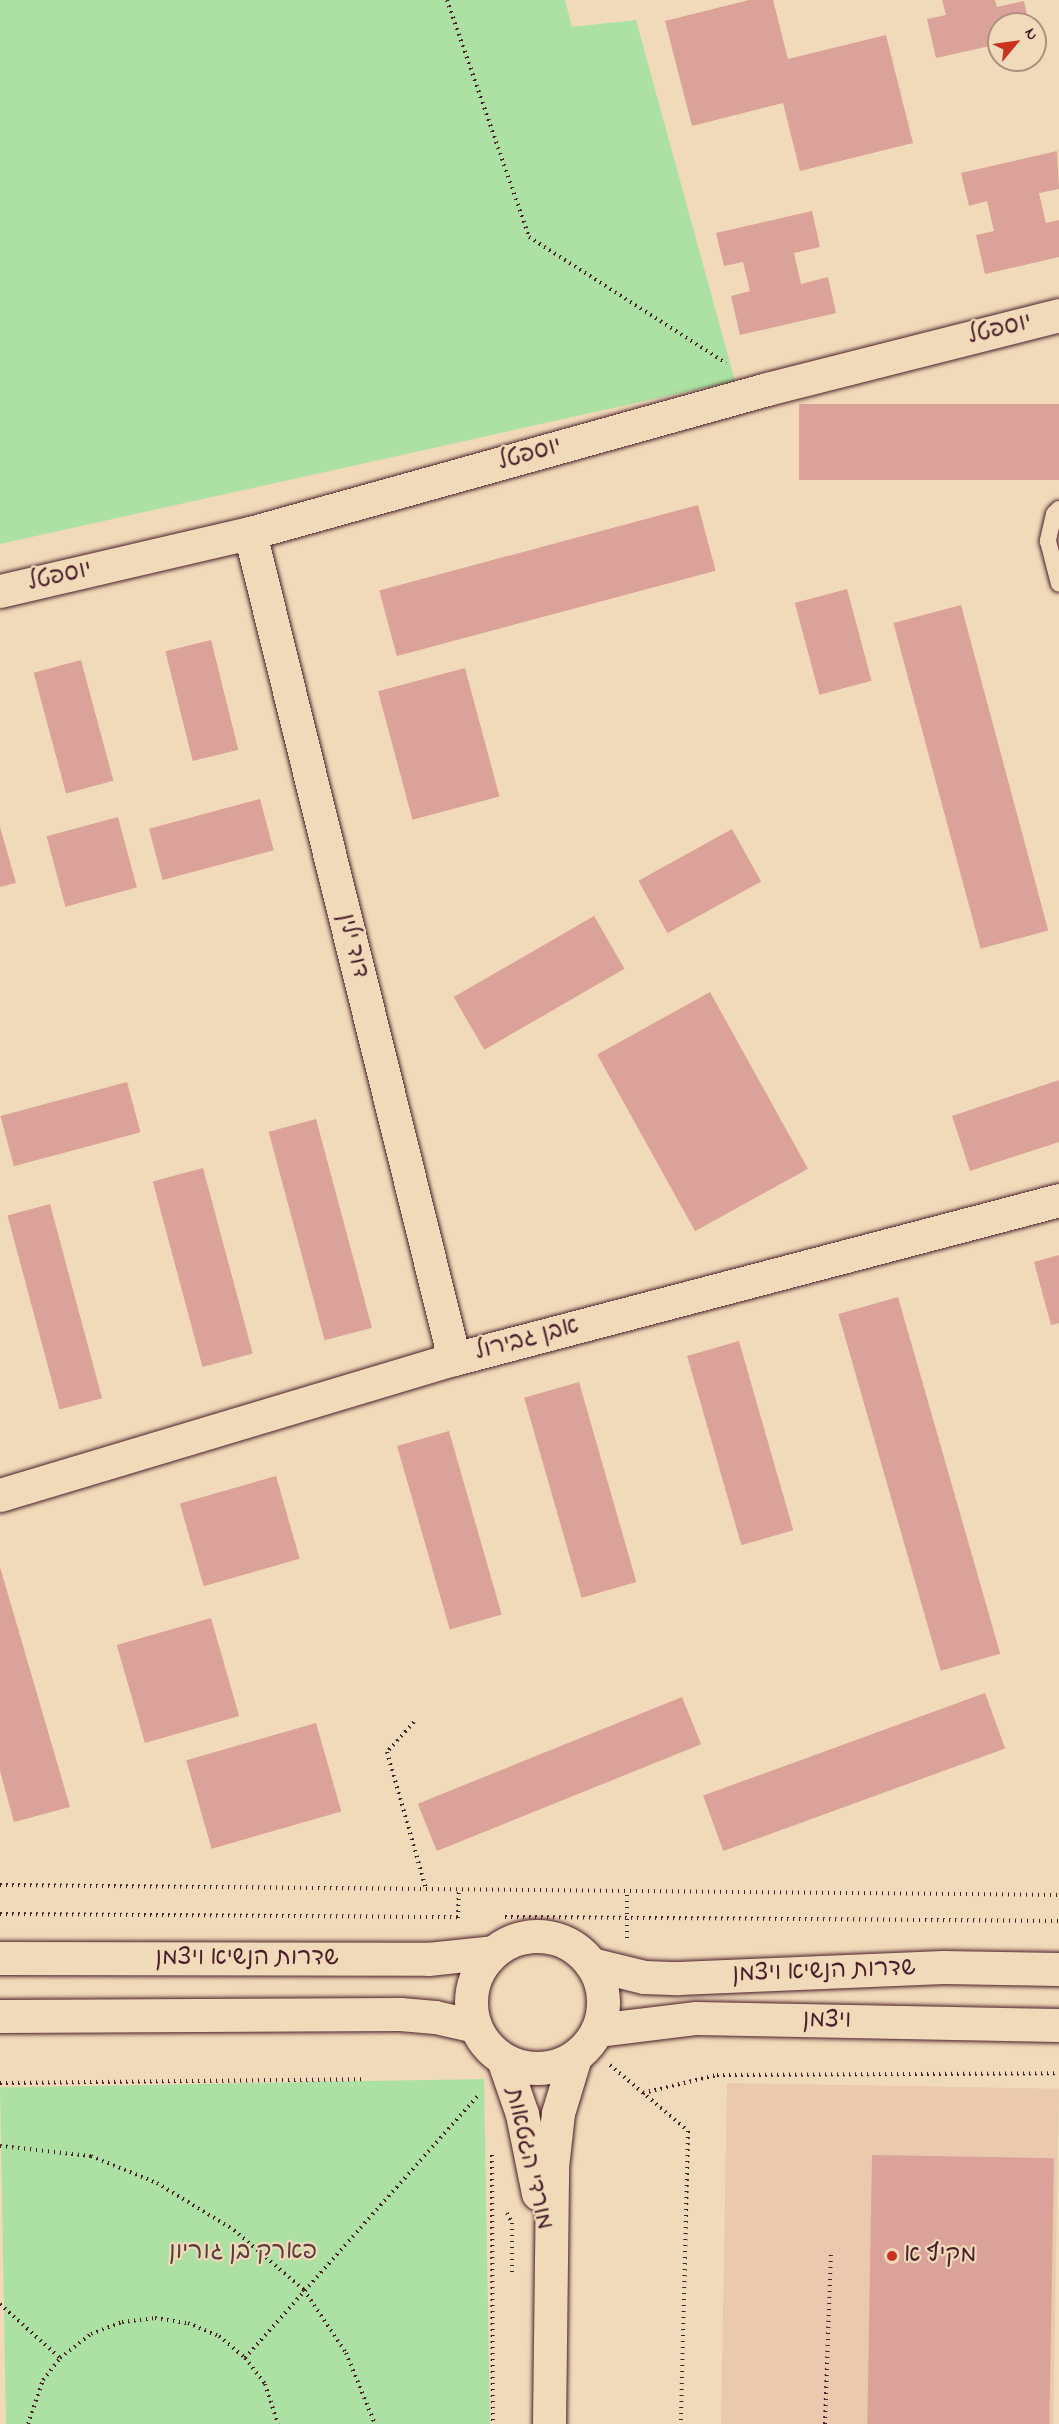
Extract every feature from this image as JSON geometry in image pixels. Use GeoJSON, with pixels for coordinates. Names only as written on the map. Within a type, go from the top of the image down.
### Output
{"type":"FeatureCollection","features":[{"type":"Feature","properties":{"kind":"street","name":"יוספטל"},"geometry":{"type":"LineString","coordinates":[[0,591],[250,533],[767,389],[1059,315]]}},
{"type":"Feature","properties":{"kind":"street","name":"דוד ילין"},"geometry":{"type":"LineString","coordinates":[[250,533],[454,1359]]}},
{"type":"Feature","properties":{"kind":"street","name":"אבן גבירול"},"geometry":{"type":"LineString","coordinates":[[0,1495],[454,1359],[1059,1200]]}},
{"type":"Feature","properties":{"kind":"street"},"geometry":{"type":"LineString","coordinates":[[526,1936],[545,1936],[579,1950],[591,1964],[603,1997],[591,2049],[539,2068],[495,2072],[475,2026],[471,1994],[482,1964],[493,1952],[526,1936]]}},
{"type":"Feature","properties":{"kind":"street","name":"שדרות הנשיא ויצמן"},"geometry":{"type":"LineString","coordinates":[[0,1958],[428,1959],[493,1952]]}},
{"type":"Feature","properties":{"kind":"street","name":"שדרות הנשיא ויצמן"},"geometry":{"type":"LineString","coordinates":[[591,1964],[626,1975],[678,1978],[943,1967],[1059,1969]]}},
{"type":"Feature","properties":{"kind":"street"},"geometry":{"type":"LineString","coordinates":[[0,2016],[400,2014],[435,2017],[475,2026]]}},
{"type":"Feature","properties":{"kind":"street","name":"ויצמן"},"geometry":{"type":"LineString","coordinates":[[591,2049],[696,2018],[1059,2025]]}},
{"type":"Feature","properties":{"kind":"street","name":"מורדי הגטאות"},"geometry":{"type":"LineString","coordinates":[[549,2424],[549,2260],[558,2113],[591,2049]]}},
{"type":"Feature","properties":{"kind":"street","name":"מורדי הגטאות"},"geometry":{"type":"LineString","coordinates":[[495,2072],[522,2114],[549,2260]]}},
{"type":"Feature","properties":{"kind":"lane"},"geometry":{"type":"LineString","coordinates":[[1059,509],[1054,513],[1048,541],[1059,584]]}},
{"type":"Feature","properties":{"kind":"path"},"geometry":{"type":"LineString","coordinates":[[447,0],[529,237],[767,389]]}},
{"type":"Feature","properties":{"kind":"path"},"geometry":{"type":"LineString","coordinates":[[414,1722],[387,1752],[426,1889]]}},
{"type":"Feature","properties":{"kind":"path"},"geometry":{"type":"LineString","coordinates":[[0,1885],[1059,1895]]}},
{"type":"Feature","properties":{"kind":"path"},"geometry":{"type":"LineString","coordinates":[[626,1975],[627,1891]]}},
{"type":"Feature","properties":{"kind":"path"},"geometry":{"type":"LineString","coordinates":[[0,1914],[469,1917]]}},
{"type":"Feature","properties":{"kind":"path"},"geometry":{"type":"LineString","coordinates":[[503,1917],[627,1916],[1059,1921]]}},
{"type":"Feature","properties":{"kind":"path"},"geometry":{"type":"LineString","coordinates":[[591,2049],[688,2131],[681,2424]]}},
{"type":"Feature","properties":{"kind":"path"},"geometry":{"type":"LineString","coordinates":[[245,2358],[495,2072]]}},
{"type":"Feature","properties":{"kind":"path"},"geometry":{"type":"LineString","coordinates":[[643,2093],[717,2075],[1059,2073]]}},
{"type":"Feature","properties":{"kind":"path"},"geometry":{"type":"LineString","coordinates":[[0,2083],[362,2079]]}},
{"type":"Feature","properties":{"kind":"path"},"geometry":{"type":"LineString","coordinates":[[0,2146],[91,2156],[157,2183],[234,2230],[304,2290],[346,2353],[375,2424]]}},
{"type":"Feature","properties":{"kind":"path"},"geometry":{"type":"LineString","coordinates":[[492,2150],[493,2424]]}},
{"type":"Feature","properties":{"kind":"path"},"geometry":{"type":"LineString","coordinates":[[825,2424],[831,2251]]}},
{"type":"Feature","properties":{"kind":"path"},"geometry":{"type":"LineString","coordinates":[[0,2304],[60,2358]]}},
{"type":"Feature","properties":{"kind":"path"},"geometry":{"type":"LineString","coordinates":[[28,2424],[43,2380],[60,2358],[91,2334],[122,2322],[155,2318],[188,2323],[219,2336],[245,2358],[265,2384],[278,2424]]}},
{"type":"Feature","properties":{"kind":"shaded area","name":"מקיף א"},"geometry":{"type":"Polygon","coordinates":[[[727,2083],[1059,2089],[1053,2424],[721,2424],[727,2083]]]}},
{"type":"Feature","properties":{"kind":"green space"},"geometry":{"type":"Polygon","coordinates":[[[0,0],[565,0],[572,27],[636,20],[735,381],[0,544],[0,0]]]}},
{"type":"Feature","properties":{"kind":"green space","name":"פארק בן גוריון"},"geometry":{"type":"Polygon","coordinates":[[[484,2079],[490,2424],[6,2424],[0,2087],[484,2079]]]}},
{"type":"Feature","properties":{"kind":"building"},"geometry":{"type":"Polygon","coordinates":[[[749,0],[773,0],[788,59],[886,35],[913,143],[800,171],[783,103],[692,126],[665,21],[749,0]]]}},
{"type":"Feature","properties":{"kind":"building"},"geometry":{"type":"Polygon","coordinates":[[[942,0],[995,0],[997,7],[1024,1],[1026,12],[987,12],[987,47],[936,58],[927,19],[946,15],[942,0]]]}},
{"type":"Feature","properties":{"kind":"building"},"geometry":{"type":"Polygon","coordinates":[[[1057,151],[1059,189],[1039,193],[1046,223],[1059,220],[1059,257],[985,274],[976,235],[994,231],[987,201],[969,206],[961,173],[1057,151]]]}},
{"type":"Feature","properties":{"kind":"building"},"geometry":{"type":"Polygon","coordinates":[[[812,211],[820,247],[794,253],[801,284],[828,277],[836,313],[740,335],[731,296],[750,291],[743,262],[724,266],[716,233],[812,211]]]}},
{"type":"Feature","properties":{"kind":"building"},"geometry":{"type":"Polygon","coordinates":[[[799,404],[1059,404],[1059,480],[799,480],[799,404]]]}},
{"type":"Feature","properties":{"kind":"building"},"geometry":{"type":"Polygon","coordinates":[[[698,505],[716,571],[397,656],[379,590],[698,505]]]}},
{"type":"Feature","properties":{"kind":"building"},"geometry":{"type":"Polygon","coordinates":[[[847,589],[872,681],[819,695],[795,603],[847,589]]]}},
{"type":"Feature","properties":{"kind":"building"},"geometry":{"type":"Polygon","coordinates":[[[961,605],[1048,931],[981,949],[893,623],[961,605]]]}},
{"type":"Feature","properties":{"kind":"building"},"geometry":{"type":"Polygon","coordinates":[[[211,640],[238,750],[193,761],[165,651],[211,640]]]}},
{"type":"Feature","properties":{"kind":"building"},"geometry":{"type":"Polygon","coordinates":[[[81,660],[113,781],[66,793],[34,673],[81,660]]]}},
{"type":"Feature","properties":{"kind":"building"},"geometry":{"type":"Polygon","coordinates":[[[465,668],[499,796],[412,820],[378,691],[465,668]]]}},
{"type":"Feature","properties":{"kind":"building"},"geometry":{"type":"Polygon","coordinates":[[[260,799],[274,850],[163,880],[149,829],[260,799]]]}},
{"type":"Feature","properties":{"kind":"building"},"geometry":{"type":"Polygon","coordinates":[[[118,817],[137,888],[65,907],[47,836],[118,817]]]}},
{"type":"Feature","properties":{"kind":"building"},"geometry":{"type":"Polygon","coordinates":[[[0,827],[16,883],[0,887],[0,827]]]}},
{"type":"Feature","properties":{"kind":"building"},"geometry":{"type":"Polygon","coordinates":[[[732,829],[761,881],[668,933],[638,881],[732,829]]]}},
{"type":"Feature","properties":{"kind":"building"},"geometry":{"type":"Polygon","coordinates":[[[594,916],[624,969],[484,1050],[454,997],[594,916]]]}},
{"type":"Feature","properties":{"kind":"building"},"geometry":{"type":"Polygon","coordinates":[[[710,992],[808,1169],[695,1231],[597,1055],[710,992]]]}},
{"type":"Feature","properties":{"kind":"building"},"geometry":{"type":"Polygon","coordinates":[[[1059,1080],[1059,1142],[970,1171],[952,1116],[1059,1080]]]}},
{"type":"Feature","properties":{"kind":"building"},"geometry":{"type":"Polygon","coordinates":[[[127,1082],[140,1132],[14,1166],[0,1116],[127,1082]]]}},
{"type":"Feature","properties":{"kind":"building"},"geometry":{"type":"Polygon","coordinates":[[[316,1119],[372,1328],[325,1340],[269,1132],[316,1119]]]}},
{"type":"Feature","properties":{"kind":"building"},"geometry":{"type":"Polygon","coordinates":[[[203,1168],[253,1353],[202,1367],[153,1181],[203,1168]]]}},
{"type":"Feature","properties":{"kind":"building"},"geometry":{"type":"Polygon","coordinates":[[[50,1204],[102,1398],[60,1410],[7,1215],[50,1204]]]}},
{"type":"Feature","properties":{"kind":"building"},"geometry":{"type":"Polygon","coordinates":[[[1059,1255],[1059,1323],[1051,1325],[1034,1262],[1059,1255]]]}},
{"type":"Feature","properties":{"kind":"building"},"geometry":{"type":"Polygon","coordinates":[[[898,1297],[1000,1654],[941,1671],[838,1314],[898,1297]]]}},
{"type":"Feature","properties":{"kind":"building"},"geometry":{"type":"Polygon","coordinates":[[[739,1341],[793,1530],[741,1545],[687,1356],[739,1341]]]}},
{"type":"Feature","properties":{"kind":"building"},"geometry":{"type":"Polygon","coordinates":[[[579,1382],[636,1582],[582,1598],[524,1398],[579,1382]]]}},
{"type":"Feature","properties":{"kind":"building"},"geometry":{"type":"Polygon","coordinates":[[[449,1431],[502,1615],[450,1629],[397,1446],[449,1431]]]}},
{"type":"Feature","properties":{"kind":"building"},"geometry":{"type":"Polygon","coordinates":[[[276,1476],[300,1559],[204,1586],[180,1504],[276,1476]]]}},
{"type":"Feature","properties":{"kind":"building"},"geometry":{"type":"Polygon","coordinates":[[[0,1567],[70,1807],[14,1822],[0,1771],[0,1567]]]}},
{"type":"Feature","properties":{"kind":"building"},"geometry":{"type":"Polygon","coordinates":[[[211,1618],[239,1716],[145,1743],[117,1645],[211,1618]]]}},
{"type":"Feature","properties":{"kind":"building"},"geometry":{"type":"Polygon","coordinates":[[[985,1693],[1005,1748],[723,1851],[703,1796],[985,1693]]]}},
{"type":"Feature","properties":{"kind":"building"},"geometry":{"type":"Polygon","coordinates":[[[682,1697],[701,1744],[437,1851],[418,1804],[682,1697]]]}},
{"type":"Feature","properties":{"kind":"building"},"geometry":{"type":"Polygon","coordinates":[[[316,1723],[341,1811],[212,1849],[186,1760],[316,1723]]]}},
{"type":"Feature","properties":{"kind":"building"},"geometry":{"type":"Polygon","coordinates":[[[872,2155],[1054,2158],[1049,2424],[867,2424],[872,2155]]]}},
{"type":"Feature","properties":{"kind":"place","name":"מקיף א"},"geometry":{"type":"Point","coordinates":[892,2256]}}]}
